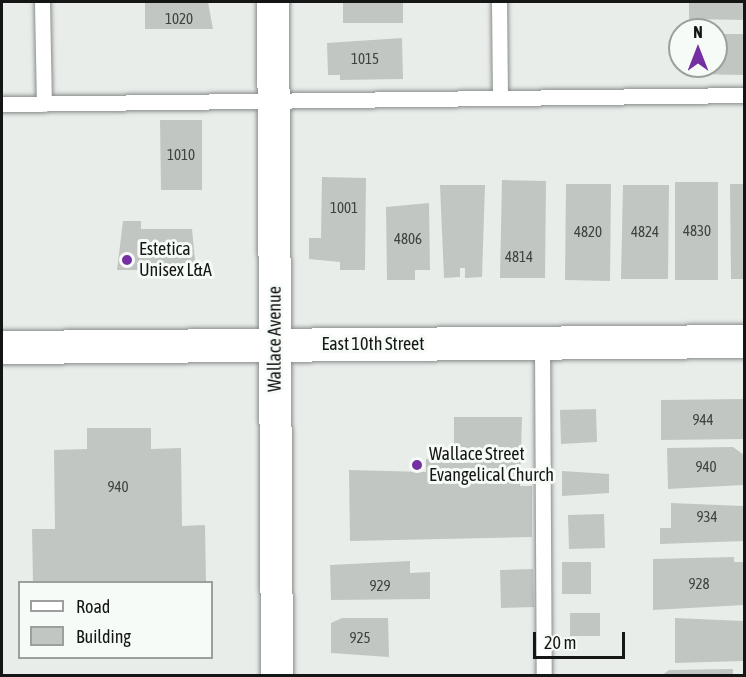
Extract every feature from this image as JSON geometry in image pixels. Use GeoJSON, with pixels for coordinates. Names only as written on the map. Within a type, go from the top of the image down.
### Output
{"type":"FeatureCollection","features":[{"type":"Feature","properties":{"kind":"main road","name":"East 10th Street"},"geometry":{"type":"LineString","coordinates":[[2,347],[744,341]]}},
{"type":"Feature","properties":{"kind":"street","name":"Wallace Avenue"},"geometry":{"type":"LineString","coordinates":[[273,2],[277,675]]}},
{"type":"Feature","properties":{"kind":"lane"},"geometry":{"type":"LineString","coordinates":[[42,2],[44,104]]}},
{"type":"Feature","properties":{"kind":"lane"},"geometry":{"type":"LineString","coordinates":[[499,2],[500,99]]}},
{"type":"Feature","properties":{"kind":"lane"},"geometry":{"type":"LineString","coordinates":[[2,104],[744,95]]}},
{"type":"Feature","properties":{"kind":"lane"},"geometry":{"type":"LineString","coordinates":[[542,343],[544,675]]}},
{"type":"Feature","properties":{"kind":"building"},"geometry":{"type":"Polygon","coordinates":[[[145,2],[208,2],[213,29],[145,29],[145,2]]]}},
{"type":"Feature","properties":{"kind":"building"},"geometry":{"type":"Polygon","coordinates":[[[343,2],[403,2],[403,23],[343,23],[343,2]]]}},
{"type":"Feature","properties":{"kind":"building"},"geometry":{"type":"Polygon","coordinates":[[[689,2],[744,2],[744,20],[689,18],[689,2]]]}},
{"type":"Feature","properties":{"kind":"building"},"geometry":{"type":"Polygon","coordinates":[[[728,34],[744,34],[744,75],[728,75],[728,34]]]}},
{"type":"Feature","properties":{"kind":"building"},"geometry":{"type":"Polygon","coordinates":[[[402,38],[403,79],[340,80],[340,75],[328,75],[327,43],[402,38]]]}},
{"type":"Feature","properties":{"kind":"building"},"geometry":{"type":"Polygon","coordinates":[[[160,120],[202,120],[202,190],[161,190],[160,120]]]}},
{"type":"Feature","properties":{"kind":"building"},"geometry":{"type":"Polygon","coordinates":[[[322,177],[366,178],[365,270],[340,270],[340,262],[309,259],[309,238],[321,238],[322,177]]]}},
{"type":"Feature","properties":{"kind":"building"},"geometry":{"type":"Polygon","coordinates":[[[502,180],[546,181],[545,278],[500,278],[502,180]]]}},
{"type":"Feature","properties":{"kind":"building"},"geometry":{"type":"Polygon","coordinates":[[[675,182],[718,182],[718,280],[675,280],[675,182]]]}},
{"type":"Feature","properties":{"kind":"building"},"geometry":{"type":"Polygon","coordinates":[[[566,184],[611,184],[610,281],[565,280],[566,184]]]}},
{"type":"Feature","properties":{"kind":"building"},"geometry":{"type":"Polygon","coordinates":[[[730,184],[744,184],[744,279],[731,279],[730,184]]]}},
{"type":"Feature","properties":{"kind":"building"},"geometry":{"type":"Polygon","coordinates":[[[440,185],[485,185],[482,277],[465,278],[465,268],[460,268],[460,277],[444,278],[440,185]]]}},
{"type":"Feature","properties":{"kind":"building"},"geometry":{"type":"Polygon","coordinates":[[[623,185],[669,185],[668,279],[621,279],[623,185]]]}},
{"type":"Feature","properties":{"kind":"building"},"geometry":{"type":"Polygon","coordinates":[[[429,203],[430,270],[415,270],[415,280],[387,280],[386,207],[429,203]]]}},
{"type":"Feature","properties":{"kind":"building"},"geometry":{"type":"Polygon","coordinates":[[[123,221],[141,221],[141,229],[192,229],[196,270],[117,270],[123,221]]]}},
{"type":"Feature","properties":{"kind":"building"},"geometry":{"type":"Polygon","coordinates":[[[744,399],[744,439],[661,440],[661,400],[744,399]]]}},
{"type":"Feature","properties":{"kind":"building"},"geometry":{"type":"Polygon","coordinates":[[[596,409],[597,442],[561,444],[560,410],[596,409]]]}},
{"type":"Feature","properties":{"kind":"building"},"geometry":{"type":"Polygon","coordinates":[[[454,417],[522,417],[520,486],[532,486],[532,537],[350,541],[349,470],[426,472],[426,459],[454,458],[454,417]]]}},
{"type":"Feature","properties":{"kind":"building"},"geometry":{"type":"Polygon","coordinates":[[[87,428],[151,428],[151,449],[181,448],[182,526],[205,525],[206,581],[33,581],[32,529],[55,529],[54,450],[87,449],[87,428]]]}},
{"type":"Feature","properties":{"kind":"building"},"geometry":{"type":"Polygon","coordinates":[[[733,447],[744,455],[743,485],[668,489],[667,448],[733,447]]]}},
{"type":"Feature","properties":{"kind":"building"},"geometry":{"type":"Polygon","coordinates":[[[562,471],[609,474],[609,493],[562,496],[562,471]]]}},
{"type":"Feature","properties":{"kind":"building"},"geometry":{"type":"Polygon","coordinates":[[[671,503],[743,506],[744,541],[660,544],[660,528],[671,528],[671,503]]]}},
{"type":"Feature","properties":{"kind":"building"},"geometry":{"type":"Polygon","coordinates":[[[604,514],[605,548],[569,549],[568,515],[604,514]]]}},
{"type":"Feature","properties":{"kind":"building"},"geometry":{"type":"Polygon","coordinates":[[[734,557],[734,562],[744,562],[744,605],[653,610],[653,559],[734,557]]]}},
{"type":"Feature","properties":{"kind":"building"},"geometry":{"type":"Polygon","coordinates":[[[410,561],[410,573],[430,572],[430,599],[331,600],[330,565],[410,561]]]}},
{"type":"Feature","properties":{"kind":"building"},"geometry":{"type":"Polygon","coordinates":[[[562,562],[591,562],[591,594],[562,594],[562,562]]]}},
{"type":"Feature","properties":{"kind":"building"},"geometry":{"type":"Polygon","coordinates":[[[533,569],[534,607],[501,608],[500,570],[533,569]]]}},
{"type":"Feature","properties":{"kind":"building"},"geometry":{"type":"Polygon","coordinates":[[[570,613],[600,613],[600,636],[570,636],[570,613]]]}},
{"type":"Feature","properties":{"kind":"building"},"geometry":{"type":"Polygon","coordinates":[[[342,618],[388,618],[389,657],[331,653],[331,623],[342,618]]]}},
{"type":"Feature","properties":{"kind":"building"},"geometry":{"type":"Polygon","coordinates":[[[675,618],[743,621],[743,661],[675,663],[675,618]]]}},
{"type":"Feature","properties":{"kind":"building"},"geometry":{"type":"Polygon","coordinates":[[[733,669],[733,676],[661,676],[669,670],[733,669]]]}},
{"type":"Feature","properties":{"kind":"place","name":"Estetica Unisex L&A"},"geometry":{"type":"Point","coordinates":[127,260]}},
{"type":"Feature","properties":{"kind":"place","name":"Wallace Street Evangelical Church"},"geometry":{"type":"Point","coordinates":[417,465]}}]}
